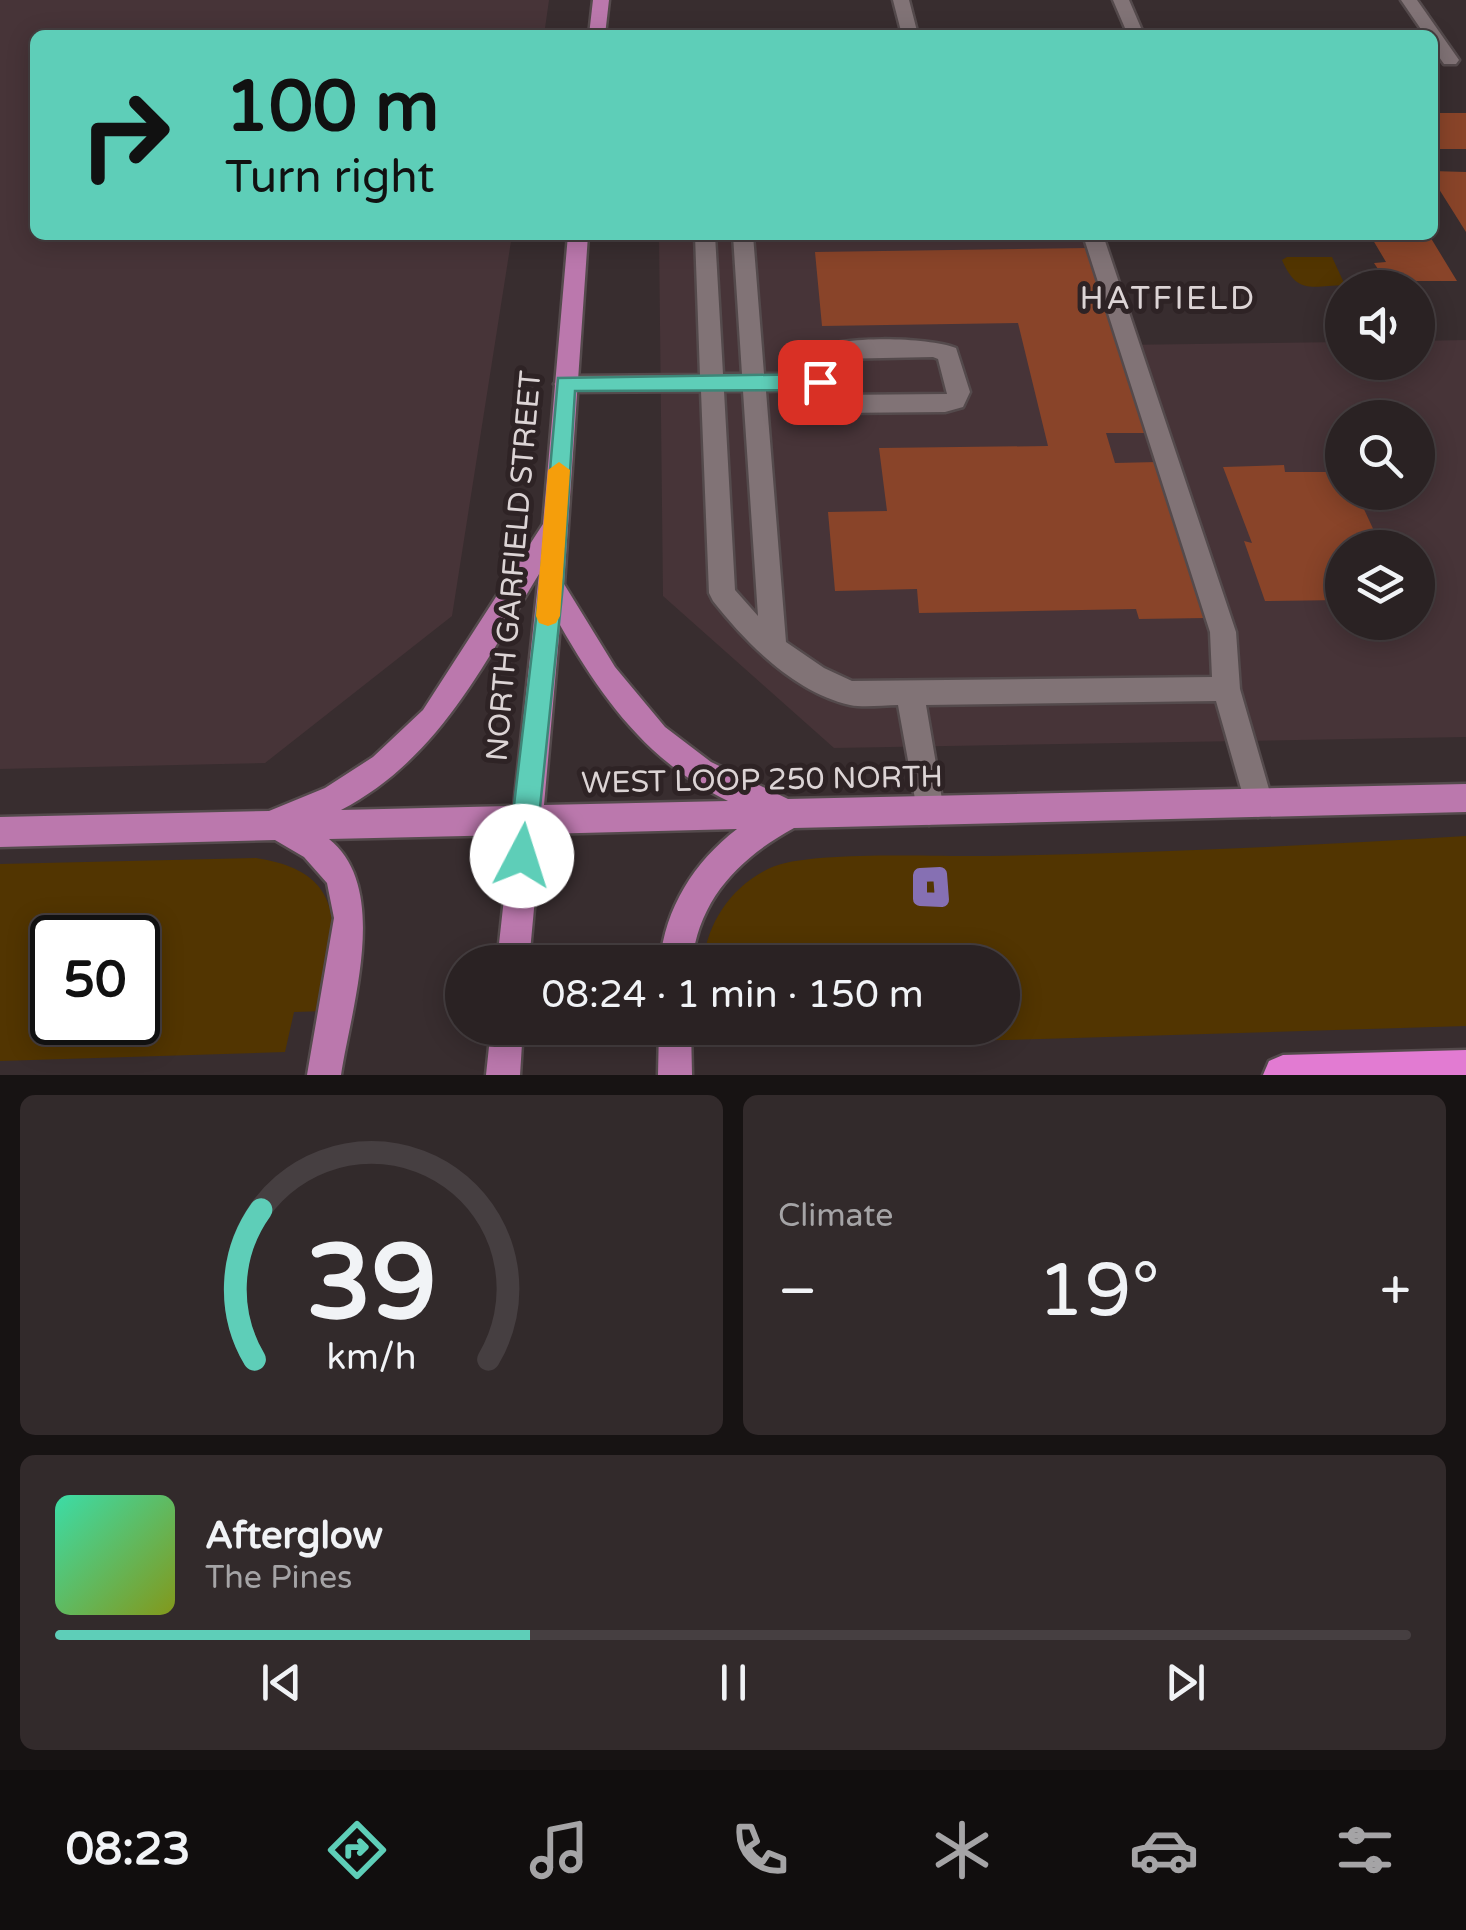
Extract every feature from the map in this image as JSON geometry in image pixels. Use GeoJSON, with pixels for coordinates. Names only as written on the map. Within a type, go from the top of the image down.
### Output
{"type":"FeatureCollection","features":[{"type":"Feature","properties":{"kind":"highway"},"geometry":{"type":"LineString","coordinates":[[1283,1075],[1466,1070]]}},
{"type":"Feature","properties":{"kind":"main road"},"geometry":{"type":"LineString","coordinates":[[597,30],[600,0]]}},
{"type":"Feature","properties":{"kind":"main road","name":"NORTH GARFIELD STREET"},"geometry":{"type":"LineString","coordinates":[[514,945],[551,585],[578,240]]}},
{"type":"Feature","properties":{"kind":"main road"},"geometry":{"type":"LineString","coordinates":[[266,827],[351,788],[383,766],[433,719],[555,526]]}},
{"type":"Feature","properties":{"kind":"main road"},"geometry":{"type":"LineString","coordinates":[[551,585],[618,698],[673,753],[702,772],[789,815]]}},
{"type":"Feature","properties":{"kind":"main road","name":"WEST LOOP 250 NORTH"},"geometry":{"type":"LineString","coordinates":[[0,832],[1466,798]]}},
{"type":"Feature","properties":{"kind":"main road"},"geometry":{"type":"LineString","coordinates":[[676,945],[707,879],[734,847],[789,815]]}},
{"type":"Feature","properties":{"kind":"main road"},"geometry":{"type":"LineString","coordinates":[[266,827],[317,844],[329,858],[346,894],[350,918],[324,1075]]}},
{"type":"Feature","properties":{"kind":"main road"},"geometry":{"type":"LineString","coordinates":[[503,1075],[506,1045]]}},
{"type":"Feature","properties":{"kind":"main road"},"geometry":{"type":"LineString","coordinates":[[675,1075],[676,1045]]}},
{"type":"Feature","properties":{"kind":"lane"},"geometry":{"type":"LineString","coordinates":[[901,0],[909,30]]}},
{"type":"Feature","properties":{"kind":"lane"},"geometry":{"type":"LineString","coordinates":[[1121,0],[1134,30]]}},
{"type":"Feature","properties":{"kind":"lane"},"geometry":{"type":"LineString","coordinates":[[1408,0],[1429,30]]}},
{"type":"Feature","properties":{"kind":"lane"},"geometry":{"type":"LineString","coordinates":[[705,240],[722,592],[742,619],[829,686],[852,693],[1226,689]]}},
{"type":"Feature","properties":{"kind":"lane"},"geometry":{"type":"LineString","coordinates":[[743,240],[773,645]]}},
{"type":"Feature","properties":{"kind":"lane"},"geometry":{"type":"LineString","coordinates":[[1095,240],[1223,632],[1226,689],[1258,803]]}},
{"type":"Feature","properties":{"kind":"lane"},"geometry":{"type":"LineString","coordinates":[[936,348],[948,354],[959,392],[955,401],[945,403],[832,404],[825,402],[820,382],[820,357],[830,351],[936,348]]}},
{"type":"Feature","properties":{"kind":"lane"},"geometry":{"type":"LineString","coordinates":[[565,384],[820,382]]}},
{"type":"Feature","properties":{"kind":"lane"},"geometry":{"type":"LineString","coordinates":[[910,694],[929,812]]}},
{"type":"Feature","properties":{"kind":"shaded area"},"geometry":{"type":"Polygon","coordinates":[[[0,0],[549,0],[545,30],[30,30],[30,240],[511,240],[452,616],[265,763],[0,769],[0,0]]]}},
{"type":"Feature","properties":{"kind":"shaded area"},"geometry":{"type":"Polygon","coordinates":[[[659,240],[1086,240],[1119,345],[1325,342],[1325,380],[1435,380],[1435,341],[1466,340],[1466,737],[834,748],[663,596],[659,240]]]}},
{"type":"Feature","properties":{"kind":"shaded area"},"geometry":{"type":"Polygon","coordinates":[[[1332,257],[1338,270],[1325,270],[1325,286],[1306,286],[1293,279],[1282,260],[1332,257]]]}},
{"type":"Feature","properties":{"kind":"shaded area"},"geometry":{"type":"Polygon","coordinates":[[[1466,836],[1466,1026],[1020,1040],[1020,945],[707,945],[716,919],[733,895],[756,876],[788,862],[843,857],[1287,846],[1466,836]]]}},
{"type":"Feature","properties":{"kind":"shaded area"},"geometry":{"type":"Polygon","coordinates":[[[256,858],[287,866],[309,878],[323,893],[331,912],[333,933],[325,1011],[294,1012],[285,1052],[0,1061],[0,864],[256,858]]]}},
{"type":"Feature","properties":{"kind":"building"},"geometry":{"type":"Polygon","coordinates":[[[1438,113],[1466,113],[1466,149],[1438,149],[1438,113]]]}},
{"type":"Feature","properties":{"kind":"building"},"geometry":{"type":"Polygon","coordinates":[[[1438,171],[1466,172],[1466,232],[1438,188],[1438,171]]]}},
{"type":"Feature","properties":{"kind":"building"},"geometry":{"type":"Polygon","coordinates":[[[1373,240],[1432,240],[1457,281],[1435,281],[1435,270],[1379,270],[1374,263],[1386,262],[1373,240]]]}},
{"type":"Feature","properties":{"kind":"building"},"geometry":{"type":"Polygon","coordinates":[[[1089,248],[1148,433],[1106,433],[1115,463],[1157,462],[1206,618],[1139,619],[1136,609],[919,613],[917,589],[835,591],[828,512],[887,511],[879,448],[1048,446],[1018,323],[822,326],[815,252],[1089,248]]]}},
{"type":"Feature","properties":{"kind":"building"},"geometry":{"type":"Polygon","coordinates":[[[1284,465],[1285,472],[1325,472],[1325,510],[1364,510],[1374,530],[1325,530],[1325,600],[1265,601],[1244,541],[1252,543],[1223,467],[1284,465]]]}},
{"type":"Feature","properties":{"kind":"waterway"},"geometry":{"type":"LineString","coordinates":[[940,874],[942,900],[920,899],[920,875],[940,874]]}},
{"type":"Feature","properties":{"kind":"slow traffic"},"geometry":{"type":"LineString","coordinates":[[548,616],[559,470]]}},
{"type":"Feature","properties":{"kind":"district","name":"HATFIELD"},"geometry":{"type":"Point","coordinates":[1168,299]}},
{"type":"Feature","properties":{"kind":"route"},"geometry":{"type":"LineString","coordinates":[[522,856],[551,585],[565,384],[820,382]]}}]}
